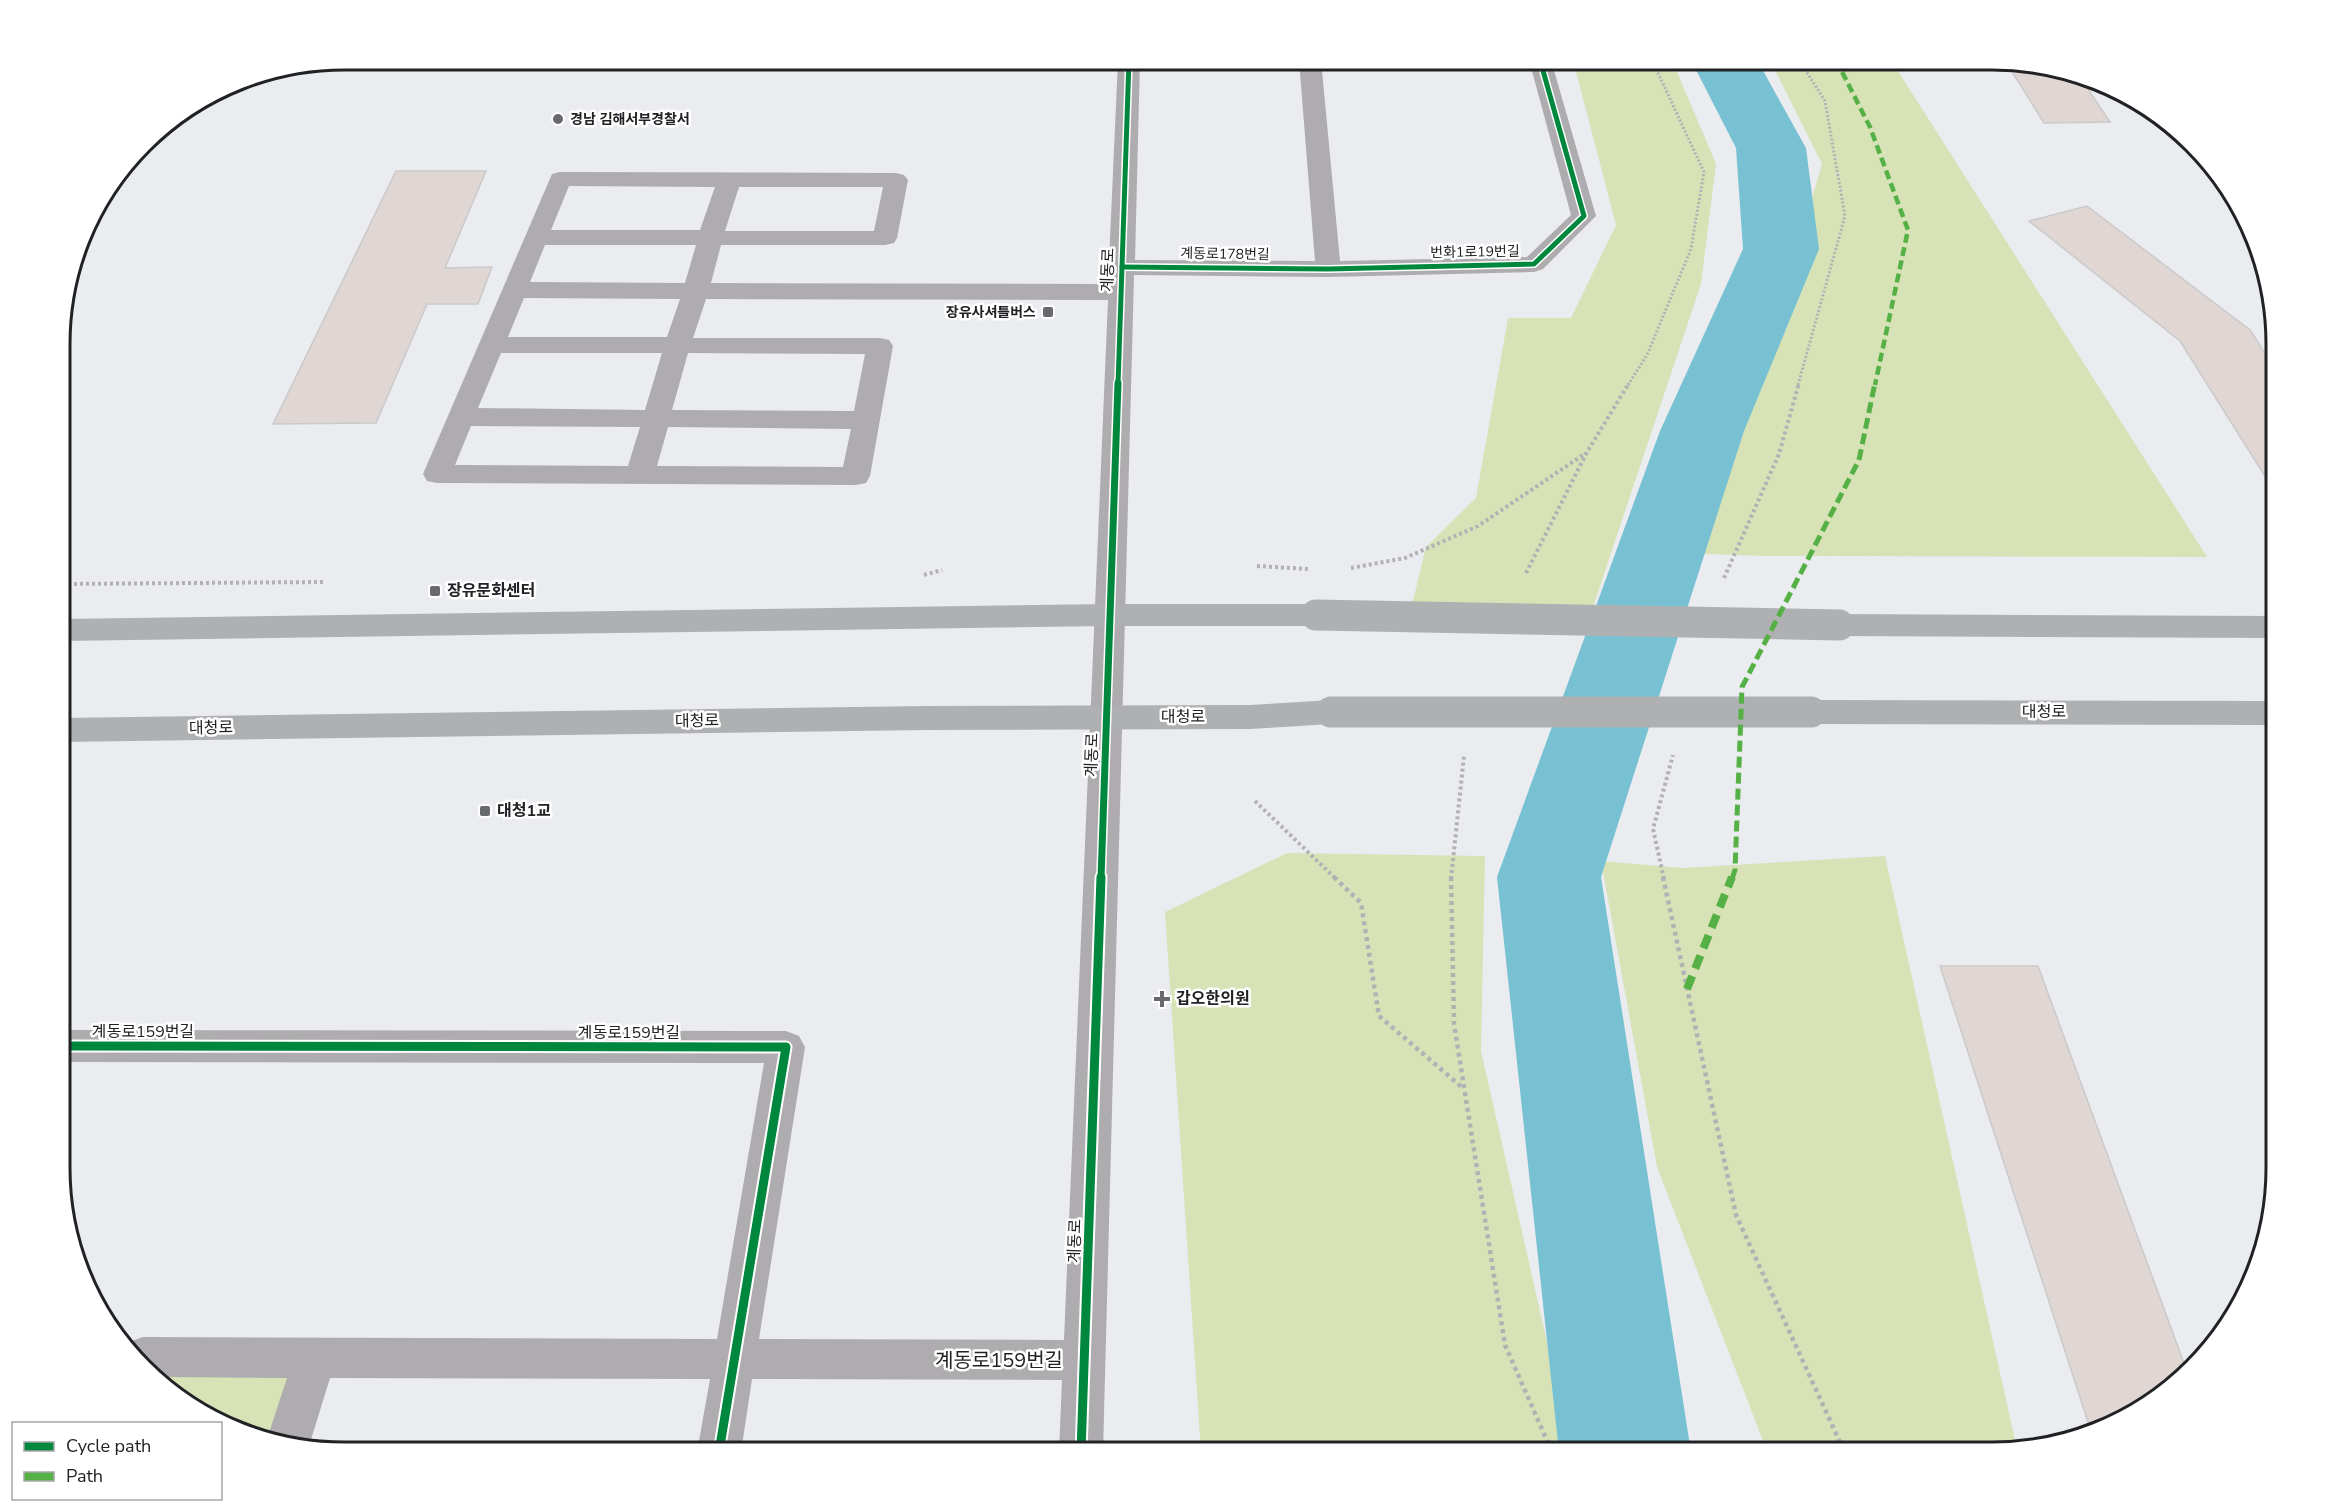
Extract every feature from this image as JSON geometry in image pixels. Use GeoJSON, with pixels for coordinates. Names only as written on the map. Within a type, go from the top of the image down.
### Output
{"type":"FeatureCollection","features":[{"type":"Feature","properties":{"kind":"main road"},"geometry":{"type":"LineString","coordinates":[[70,630],[933,620],[1109,615],[1316,615],[1839,625],[2266,627]]}},
{"type":"Feature","properties":{"kind":"main road","name":"대청로"},"geometry":{"type":"LineString","coordinates":[[70,730],[1250,717],[1331,712],[2266,713]]}},
{"type":"Feature","properties":{"kind":"street","name":"계동로"},"geometry":{"type":"LineString","coordinates":[[1081,1442],[1129,70]]}},
{"type":"Feature","properties":{"kind":"street"},"geometry":{"type":"LineString","coordinates":[[1311,70],[1328,269]]}},
{"type":"Feature","properties":{"kind":"street","name":"번화1로19번길"},"geometry":{"type":"LineString","coordinates":[[1328,269],[1533,264],[1584,216],[1543,70]]}},
{"type":"Feature","properties":{"kind":"street"},"geometry":{"type":"LineString","coordinates":[[491,345],[880,346],[856,476],[437,474],[560,179],[896,180],[885,238],[536,237]]}},
{"type":"Feature","properties":{"kind":"street"},"geometry":{"type":"LineString","coordinates":[[640,475],[677,346],[729,180]]}},
{"type":"Feature","properties":{"kind":"street","name":"계동로178번길"},"geometry":{"type":"LineString","coordinates":[[514,290],[696,291],[1121,280],[1328,269]]}},
{"type":"Feature","properties":{"kind":"street"},"geometry":{"type":"LineString","coordinates":[[461,417],[866,420]]}},
{"type":"Feature","properties":{"kind":"street","name":"계동로159번길"},"geometry":{"type":"LineString","coordinates":[[70,1046],[786,1047],[721,1442]]}},
{"type":"Feature","properties":{"kind":"street","name":"계동로159번길"},"geometry":{"type":"LineString","coordinates":[[147,1357],[1084,1360]]}},
{"type":"Feature","properties":{"kind":"street"},"geometry":{"type":"LineString","coordinates":[[290,1436],[315,1358]]}},
{"type":"Feature","properties":{"kind":"path"},"geometry":{"type":"LineString","coordinates":[[1349,568],[1405,558],[1478,526],[1587,452]]}},
{"type":"Feature","properties":{"kind":"path"},"geometry":{"type":"LineString","coordinates":[[1257,566],[1315,569]]}},
{"type":"Feature","properties":{"kind":"path"},"geometry":{"type":"LineString","coordinates":[[1255,801],[1361,903],[1379,1016],[1464,1089]]}},
{"type":"Feature","properties":{"kind":"green space"},"geometry":{"type":"Polygon","coordinates":[[[1576,70],[1676,70],[1716,164],[1701,284],[1592,610],[1411,609],[1426,547],[1476,498],[1508,318],[1571,318],[1616,225],[1576,70]]]}},
{"type":"Feature","properties":{"kind":"green space"},"geometry":{"type":"Polygon","coordinates":[[[1775,70],[1897,70],[2207,557],[1767,556],[1675,553],[1759,382],[1822,164],[1775,70]]]}},
{"type":"Feature","properties":{"kind":"green space"},"geometry":{"type":"Polygon","coordinates":[[[1287,853],[1485,856],[1481,1051],[1570,1442],[1200,1442],[1165,912],[1287,853]]]}},
{"type":"Feature","properties":{"kind":"green space"},"geometry":{"type":"Polygon","coordinates":[[[1885,856],[2015,1440],[1764,1442],[1657,1167],[1601,861],[1682,868],[1885,856]]]}},
{"type":"Feature","properties":{"kind":"green space"},"geometry":{"type":"Polygon","coordinates":[[[294,1366],[273,1432],[240,1421],[208,1405],[178,1385],[158,1368],[294,1366]]]}},
{"type":"Feature","properties":{"kind":"building"},"geometry":{"type":"Polygon","coordinates":[[[2012,71],[2046,76],[2087,87],[2110,122],[2044,123],[2012,71]]]}},
{"type":"Feature","properties":{"kind":"building"},"geometry":{"type":"Polygon","coordinates":[[[396,171],[486,171],[445,268],[492,267],[478,304],[427,304],[376,423],[273,424],[396,171]]]}},
{"type":"Feature","properties":{"kind":"building"},"geometry":{"type":"Polygon","coordinates":[[[2087,206],[2250,330],[2266,355],[2266,478],[2180,341],[2029,221],[2087,206]]]}},
{"type":"Feature","properties":{"kind":"building"},"geometry":{"type":"Polygon","coordinates":[[[1940,966],[2038,966],[2184,1363],[2145,1395],[2114,1413],[2089,1424],[1940,966]]]}},
{"type":"Feature","properties":{"kind":"waterway"},"geometry":{"type":"LineString","coordinates":[[1624,1442],[1549,877],[1702,431],[1781,249],[1771,148],[1729,70]]}},
{"type":"Feature","properties":{"kind":"marked path"},"geometry":{"type":"LineString","coordinates":[[1687,989],[1735,870],[1742,687],[1859,460],[1908,230],[1870,127],[1841,70]]}},
{"type":"Feature","properties":{"kind":"cycle path"},"geometry":{"type":"LineString","coordinates":[[1081,1442],[1129,70]]}},
{"type":"Feature","properties":{"kind":"cycle path"},"geometry":{"type":"LineString","coordinates":[[1122,267],[1328,269],[1534,264],[1584,216],[1543,70]]}},
{"type":"Feature","properties":{"kind":"cycle path"},"geometry":{"type":"LineString","coordinates":[[70,1046],[786,1047],[721,1442]]}},
{"type":"Feature","properties":{"kind":"place","name":"경남 김해서부경찰서"},"geometry":{"type":"Point","coordinates":[558,119]}},
{"type":"Feature","properties":{"kind":"place","name":"장유사셔틀버스"},"geometry":{"type":"Point","coordinates":[1048,312]}},
{"type":"Feature","properties":{"kind":"place","name":"장유문화센터"},"geometry":{"type":"Point","coordinates":[435,591]}},
{"type":"Feature","properties":{"kind":"place","name":"대청1교"},"geometry":{"type":"Point","coordinates":[485,811]}},
{"type":"Feature","properties":{"kind":"place","name":"갑오한의원"},"geometry":{"type":"Point","coordinates":[1162,999]}}]}
